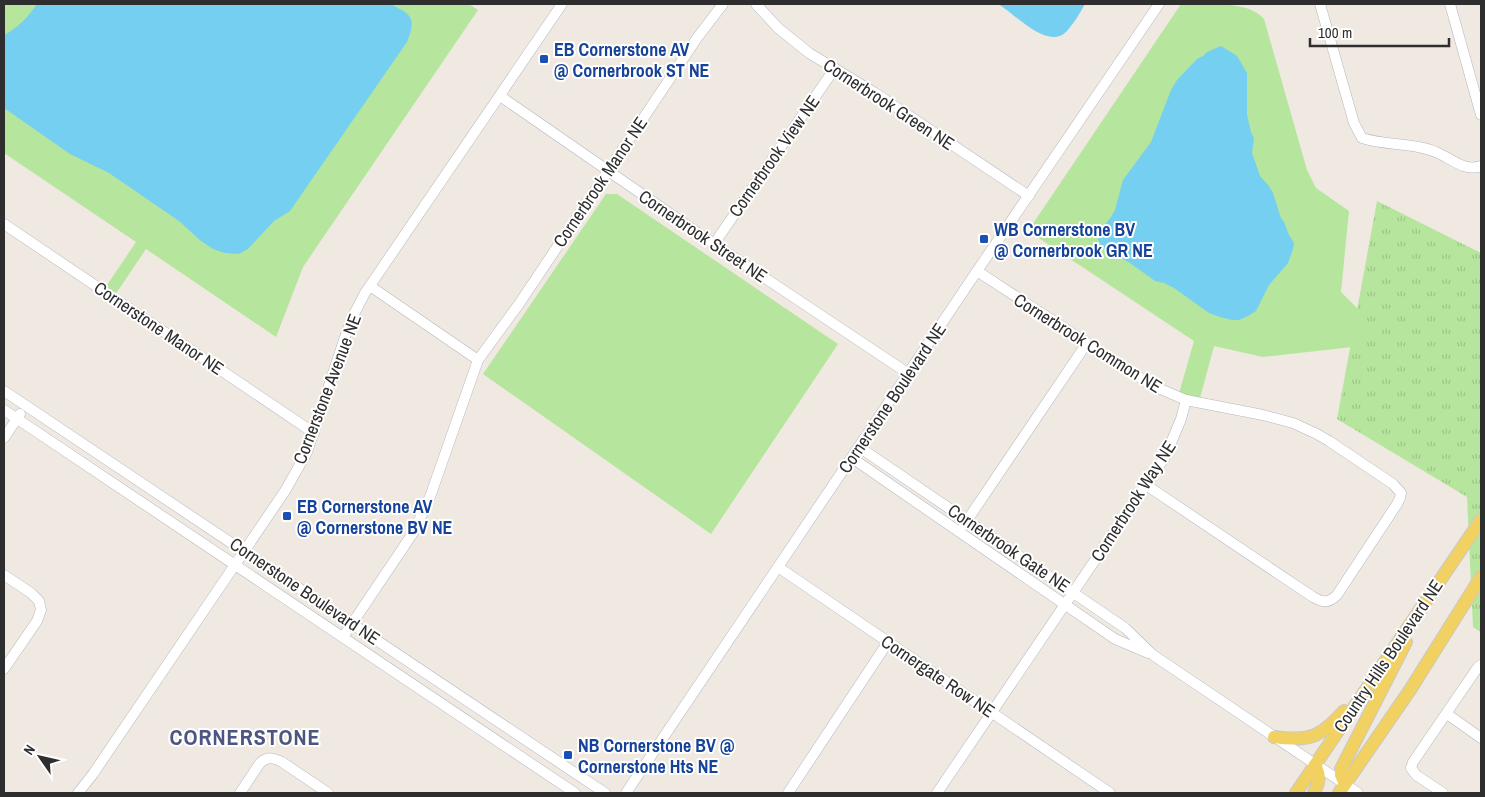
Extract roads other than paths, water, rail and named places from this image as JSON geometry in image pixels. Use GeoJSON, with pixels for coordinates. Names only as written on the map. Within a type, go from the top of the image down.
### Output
{"type":"FeatureCollection","features":[{"type":"Feature","properties":{"kind":"main road","name":"Country Hills Boulevard NE"},"geometry":{"type":"LineString","coordinates":[[1296,793],[1481,520]]}},
{"type":"Feature","properties":{"kind":"main road","name":"Country Hills Boulevard NE"},"geometry":{"type":"LineString","coordinates":[[1342,789],[1410,690],[1481,577]]}},
{"type":"Feature","properties":{"kind":"main road"},"geometry":{"type":"LineString","coordinates":[[1342,789],[1341,769],[1413,629],[1422,606]]}},
{"type":"Feature","properties":{"kind":"main road"},"geometry":{"type":"LineString","coordinates":[[1274,737],[1306,739],[1319,733],[1334,723],[1377,674]]}},
{"type":"Feature","properties":{"kind":"main road"},"geometry":{"type":"LineString","coordinates":[[1314,793],[1320,774],[1316,765]]}},
{"type":"Feature","properties":{"kind":"street","name":"Cornerstone Avenue NE"},"geometry":{"type":"LineString","coordinates":[[82,793],[285,491],[314,433],[352,318],[370,286],[562,4]]}},
{"type":"Feature","properties":{"kind":"street","name":"Cornerbrook Manor NE"},"geometry":{"type":"LineString","coordinates":[[343,638],[408,541],[422,515],[437,478],[478,360],[519,304],[697,38],[723,4]]}},
{"type":"Feature","properties":{"kind":"street","name":"Cornerbrook Green NE"},"geometry":{"type":"LineString","coordinates":[[756,4],[778,28],[809,53],[875,93],[1029,196]]}},
{"type":"Feature","properties":{"kind":"street","name":"Cornerstone Boulevard NE"},"geometry":{"type":"LineString","coordinates":[[626,793],[1159,4]]}},
{"type":"Feature","properties":{"kind":"street"},"geometry":{"type":"LineString","coordinates":[[1320,4],[1354,123],[1362,138],[1376,143],[1401,143],[1438,152],[1452,161],[1467,167],[1481,166]]}},
{"type":"Feature","properties":{"kind":"street"},"geometry":{"type":"LineString","coordinates":[[1450,4],[1481,115]]}},
{"type":"Feature","properties":{"kind":"street","name":"Cornerbrook View NE"},"geometry":{"type":"LineString","coordinates":[[714,244],[835,68]]}},
{"type":"Feature","properties":{"kind":"street","name":"Cornerbrook Street NE"},"geometry":{"type":"LineString","coordinates":[[500,96],[714,244],[909,374]]}},
{"type":"Feature","properties":{"kind":"street","name":"Cornerstone Manor NE"},"geometry":{"type":"LineString","coordinates":[[4,224],[314,433]]}},
{"type":"Feature","properties":{"kind":"street","name":"Cornerbrook Common NE"},"geometry":{"type":"LineString","coordinates":[[977,272],[1142,380],[1163,391],[1186,400],[1263,415],[1293,423],[1329,441],[1393,484],[1401,493],[1400,498],[1337,594],[1330,601],[1325,602],[1313,597],[1146,485]]}},
{"type":"Feature","properties":{"kind":"street"},"geometry":{"type":"LineString","coordinates":[[370,286],[478,360]]}},
{"type":"Feature","properties":{"kind":"street"},"geometry":{"type":"LineString","coordinates":[[959,532],[1087,343]]}},
{"type":"Feature","properties":{"kind":"street","name":"Cornerstone Boulevard NE"},"geometry":{"type":"LineString","coordinates":[[4,390],[605,793]]}},
{"type":"Feature","properties":{"kind":"street","name":"Cornerbrook Way NE"},"geometry":{"type":"LineString","coordinates":[[937,793],[1165,457],[1181,419],[1186,400]]}},
{"type":"Feature","properties":{"kind":"street"},"geometry":{"type":"LineString","coordinates":[[4,438],[26,406]]}},
{"type":"Feature","properties":{"kind":"street","name":"Cornerstone Boulevard NE"},"geometry":{"type":"LineString","coordinates":[[4,410],[574,793]]}},
{"type":"Feature","properties":{"kind":"street","name":"Cornerbrook Gate NE"},"geometry":{"type":"LineString","coordinates":[[859,447],[967,520],[1070,598],[1116,639],[1153,655]]}},
{"type":"Feature","properties":{"kind":"street","name":"Cornerbrook Gate NE"},"geometry":{"type":"LineString","coordinates":[[852,458],[959,532],[1070,598],[1125,628],[1153,655],[1316,765],[1342,789],[1358,793]]}},
{"type":"Feature","properties":{"kind":"street","name":"Cornergate Row NE"},"geometry":{"type":"LineString","coordinates":[[778,567],[991,712],[1096,789],[1110,793]]}},
{"type":"Feature","properties":{"kind":"street"},"geometry":{"type":"LineString","coordinates":[[4,575],[31,593],[39,601],[41,610],[37,621],[4,669]]}},
{"type":"Feature","properties":{"kind":"street"},"geometry":{"type":"LineString","coordinates":[[788,793],[888,642]]}},
{"type":"Feature","properties":{"kind":"street"},"geometry":{"type":"LineString","coordinates":[[1443,793],[1416,775],[1411,768],[1413,762],[1481,665]]}},
{"type":"Feature","properties":{"kind":"street"},"geometry":{"type":"LineString","coordinates":[[1447,714],[1481,738]]}},
{"type":"Feature","properties":{"kind":"street"},"geometry":{"type":"LineString","coordinates":[[240,793],[260,764],[265,759],[270,758],[282,762],[328,793]]}},
{"type":"Feature","properties":{"kind":"street","name":"Cornerstone Avenue NE"},"geometry":{"type":"LineString","coordinates":[[78,793],[93,774]]}},
{"type":"Feature","properties":{"kind":"water"},"geometry":{"type":"Polygon","coordinates":[[[37,4],[390,4],[410,17],[412,27],[407,42],[290,211],[274,221],[248,249],[239,254],[225,253],[213,249],[179,221],[109,173],[70,154],[4,108],[4,35],[22,22],[37,4]]]}},
{"type":"Feature","properties":{"kind":"water"},"geometry":{"type":"Polygon","coordinates":[[[998,4],[1085,4],[1068,30],[1057,37],[1040,33],[1030,28],[998,4]]]}},
{"type":"Feature","properties":{"kind":"water"},"geometry":{"type":"Polygon","coordinates":[[[1221,46],[1237,56],[1247,73],[1247,115],[1254,138],[1252,153],[1260,176],[1273,193],[1281,218],[1294,243],[1288,263],[1269,285],[1256,311],[1239,320],[1232,320],[1209,313],[1174,288],[1155,281],[1130,263],[1102,247],[1098,239],[1099,232],[1115,210],[1123,180],[1151,142],[1171,90],[1177,80],[1197,59],[1221,46]]]}},
{"type":"Feature","properties":{"kind":"place","name":"EB Cornerstone AV @ Cornerbrook ST NE"},"geometry":{"type":"Point","coordinates":[544,59]}},
{"type":"Feature","properties":{"kind":"place","name":"WB Cornerstone BV @ Cornerbrook GR NE"},"geometry":{"type":"Point","coordinates":[984,239]}},
{"type":"Feature","properties":{"kind":"place","name":"EB Cornerstone AV @ Cornerstone BV NE"},"geometry":{"type":"Point","coordinates":[287,516]}},
{"type":"Feature","properties":{"kind":"place","name":"NB Cornerstone BV @ Cornerstone Hts NE"},"geometry":{"type":"Point","coordinates":[568,755]}},
{"type":"Feature","properties":{"kind":"district","name":"CORNERSTONE"},"geometry":{"type":"Point","coordinates":[245,737]}}]}
